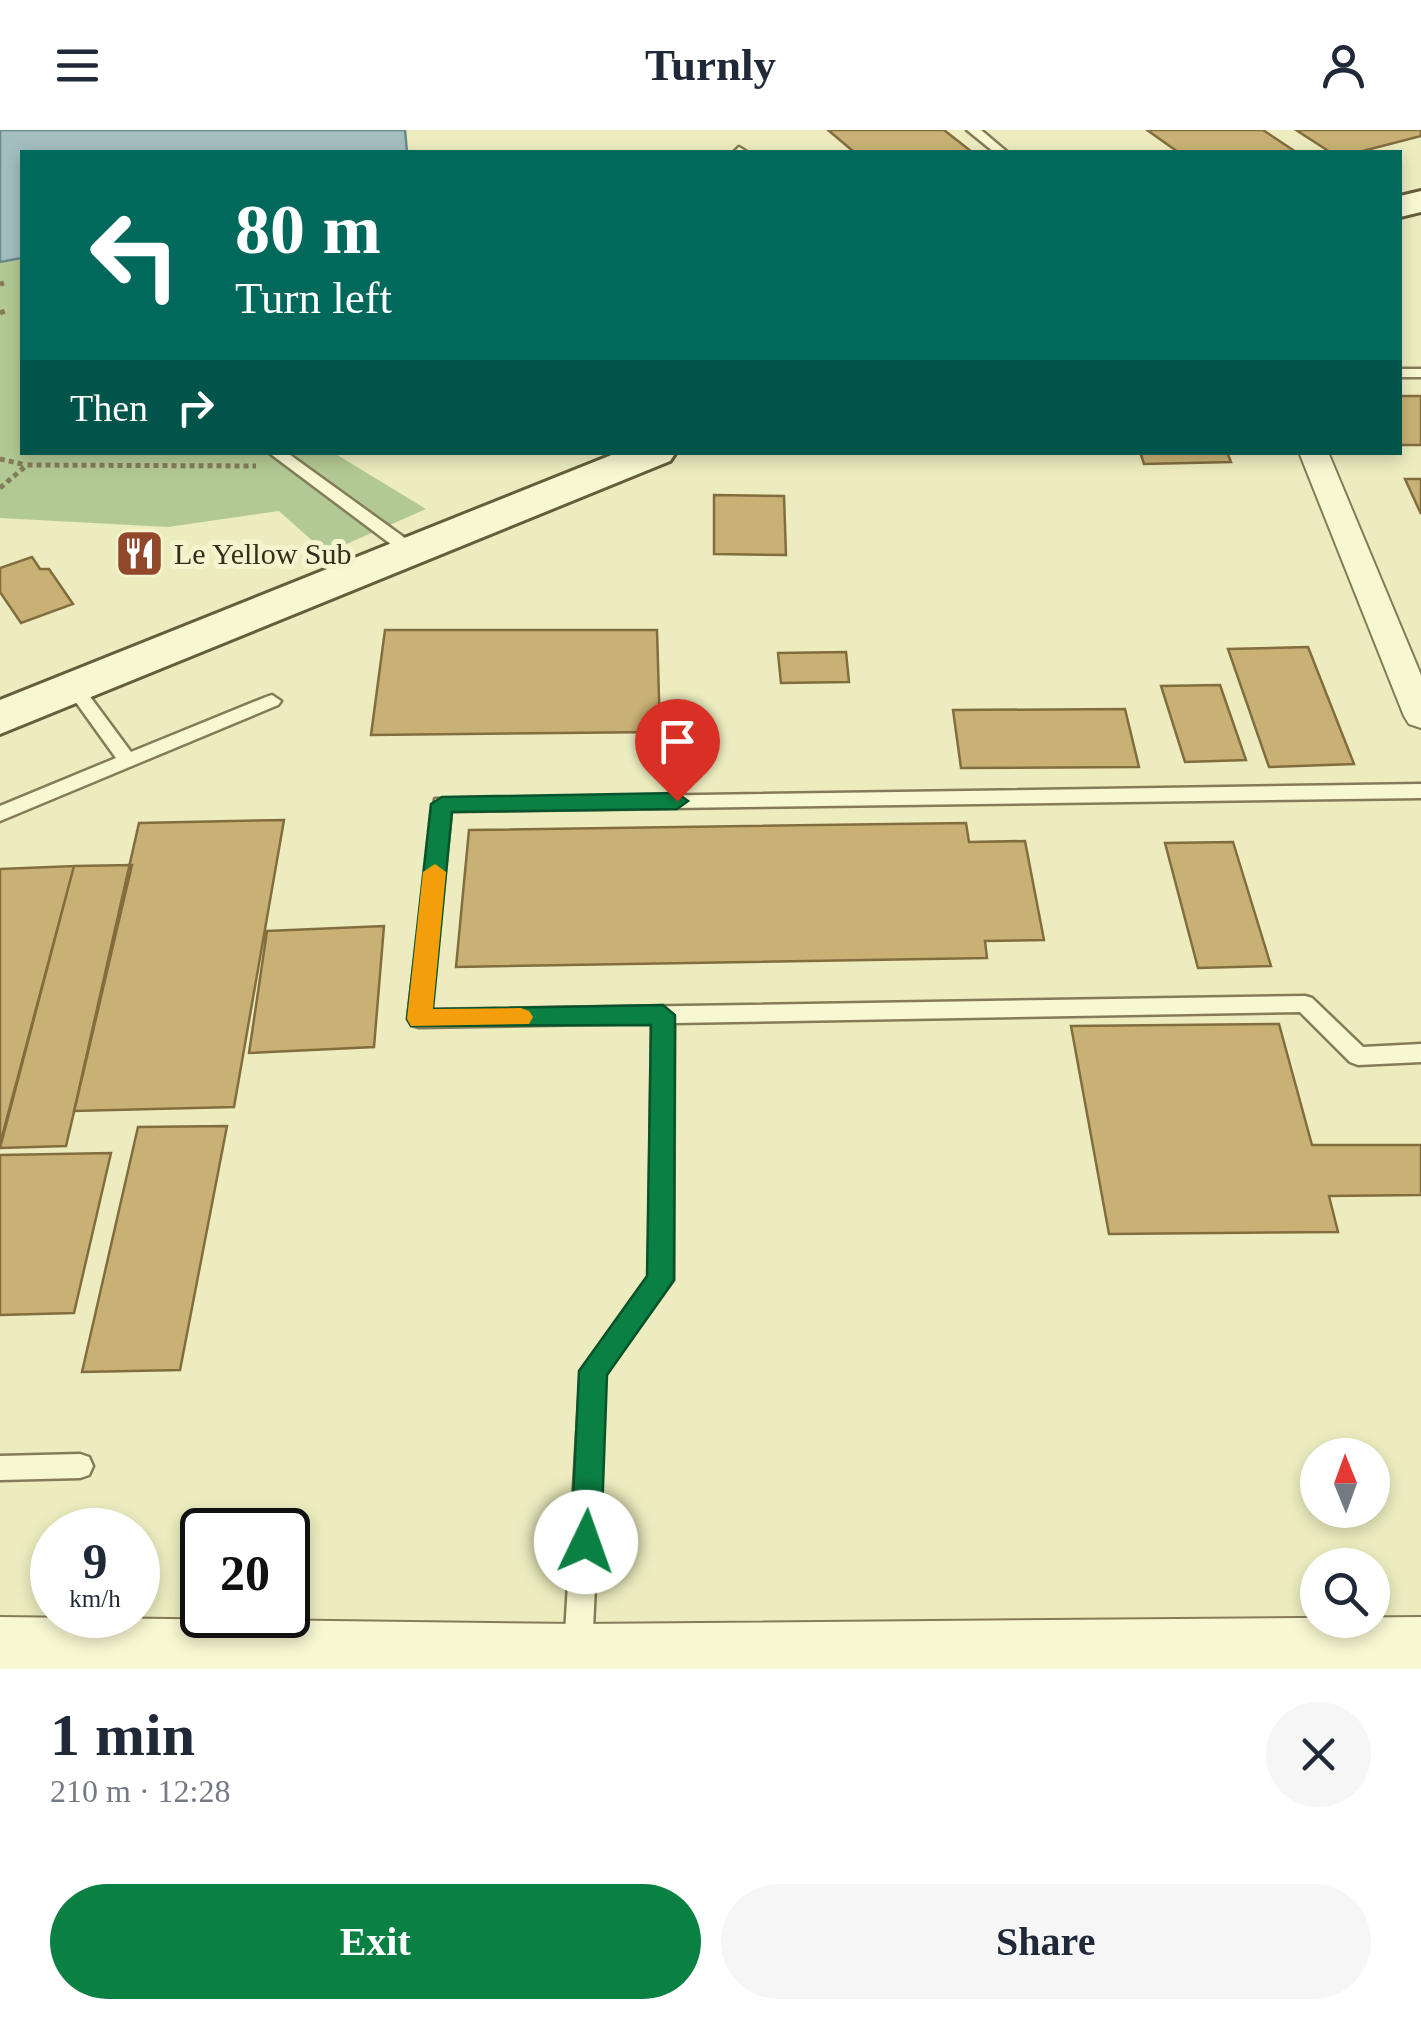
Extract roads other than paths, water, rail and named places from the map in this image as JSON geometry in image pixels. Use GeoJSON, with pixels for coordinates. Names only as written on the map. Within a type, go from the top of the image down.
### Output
{"type":"FeatureCollection","features":[{"type":"Feature","properties":{"kind":"main road"},"geometry":{"type":"LineString","coordinates":[[0,718],[648,455]]}},
{"type":"Feature","properties":{"kind":"street"},"geometry":{"type":"LineString","coordinates":[[1315,455],[1421,716]]}},
{"type":"Feature","properties":{"kind":"street"},"geometry":{"type":"LineString","coordinates":[[0,1643],[578,1650],[1421,1643]]}},
{"type":"Feature","properties":{"kind":"lane"},"geometry":{"type":"LineString","coordinates":[[972,130],[998,150]]}},
{"type":"Feature","properties":{"kind":"lane"},"geometry":{"type":"LineString","coordinates":[[279,455],[410,550]]}},
{"type":"Feature","properties":{"kind":"lane"},"geometry":{"type":"LineString","coordinates":[[74,688],[128,761]]}},
{"type":"Feature","properties":{"kind":"lane"},"geometry":{"type":"LineString","coordinates":[[0,814],[272,701]]}},
{"type":"Feature","properties":{"kind":"lane"},"geometry":{"type":"LineString","coordinates":[[1421,791],[442,804],[420,1019],[1305,1004],[1358,1056],[1421,1053]]}},
{"type":"Feature","properties":{"kind":"lane"},"geometry":{"type":"LineString","coordinates":[[578,1650],[593,1371],[661,1280],[663,1015]]}},
{"type":"Feature","properties":{"kind":"lane"},"geometry":{"type":"LineString","coordinates":[[0,1468],[80,1466]]}},
{"type":"Feature","properties":{"kind":"water"},"geometry":{"type":"Polygon","coordinates":[[[0,130],[405,130],[407,150],[20,150],[20,258],[0,262],[0,130]]]}},
{"type":"Feature","properties":{"kind":"place","name":"Le Yellow Sub"},"geometry":{"type":"Point","coordinates":[139,554]}}]}
